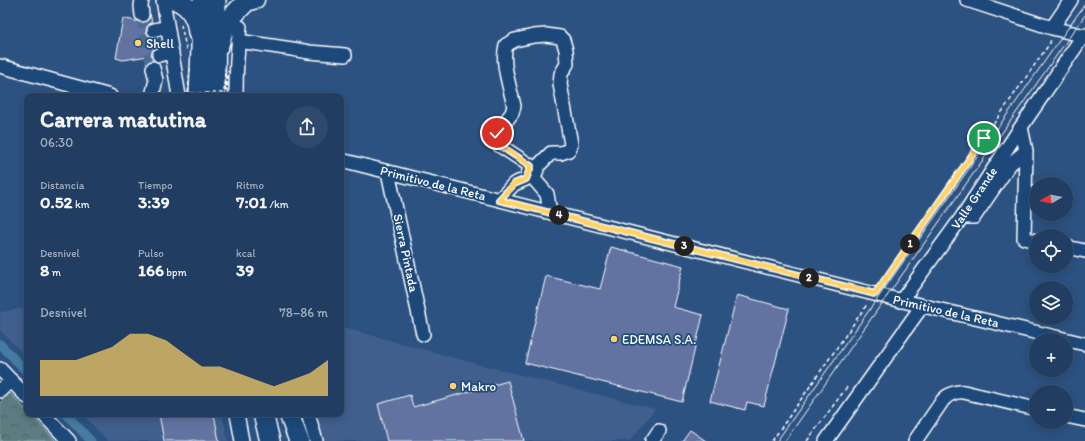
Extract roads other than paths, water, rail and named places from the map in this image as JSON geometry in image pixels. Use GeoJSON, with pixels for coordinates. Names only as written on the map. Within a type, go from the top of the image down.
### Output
{"type":"FeatureCollection","features":[{"type":"Feature","properties":{"kind":"highway"},"geometry":{"type":"LineString","coordinates":[[176,0],[182,2],[191,11],[197,26],[204,63],[214,93]]}},
{"type":"Feature","properties":{"kind":"highway"},"geometry":{"type":"LineString","coordinates":[[203,0],[204,63]]}},
{"type":"Feature","properties":{"kind":"highway"},"geometry":{"type":"LineString","coordinates":[[199,93],[216,0]]}},
{"type":"Feature","properties":{"kind":"highway"},"geometry":{"type":"LineString","coordinates":[[204,63],[232,17],[250,2]]}},
{"type":"Feature","properties":{"kind":"highway"},"geometry":{"type":"LineString","coordinates":[[255,417],[259,441]]}},
{"type":"Feature","properties":{"kind":"highway"},"geometry":{"type":"LineString","coordinates":[[263,417],[270,441]]}},
{"type":"Feature","properties":{"kind":"highway"},"geometry":{"type":"LineString","coordinates":[[281,417],[287,441]]}},
{"type":"Feature","properties":{"kind":"highway"},"geometry":{"type":"LineString","coordinates":[[290,417],[299,441]]}},
{"type":"Feature","properties":{"kind":"street"},"geometry":{"type":"LineString","coordinates":[[142,0],[142,15]]}},
{"type":"Feature","properties":{"kind":"street"},"geometry":{"type":"LineString","coordinates":[[163,0],[167,27],[166,54],[178,93]]}},
{"type":"Feature","properties":{"kind":"street"},"geometry":{"type":"LineString","coordinates":[[968,0],[1053,28],[1084,36]]}},
{"type":"Feature","properties":{"kind":"street"},"geometry":{"type":"LineString","coordinates":[[1053,28],[1071,0]]}},
{"type":"Feature","properties":{"kind":"street"},"geometry":{"type":"LineString","coordinates":[[154,30],[167,27]]}},
{"type":"Feature","properties":{"kind":"street"},"geometry":{"type":"LineString","coordinates":[[236,93],[240,27]]}},
{"type":"Feature","properties":{"kind":"street"},"geometry":{"type":"LineString","coordinates":[[499,200],[514,184],[526,179],[531,166],[499,145],[497,139],[497,133],[512,112],[514,106],[504,64],[504,52],[506,45],[515,40],[534,36],[546,35],[560,37],[563,40],[566,50],[567,64],[561,74],[560,84],[571,144],[569,150],[561,153],[551,153],[538,166],[534,179],[547,194],[550,212]]}},
{"type":"Feature","properties":{"kind":"street","name":"Valle Grande"},"geometry":{"type":"LineString","coordinates":[[901,301],[962,217],[1084,36]]}},
{"type":"Feature","properties":{"kind":"street"},"geometry":{"type":"LineString","coordinates":[[238,42],[309,52],[345,55]]}},
{"type":"Feature","properties":{"kind":"street"},"geometry":{"type":"LineString","coordinates":[[0,66],[99,93]]}},
{"type":"Feature","properties":{"kind":"street"},"geometry":{"type":"LineString","coordinates":[[153,68],[156,80],[153,93]]}},
{"type":"Feature","properties":{"kind":"street"},"geometry":{"type":"LineString","coordinates":[[1021,128],[1026,151],[1030,229]]}},
{"type":"Feature","properties":{"kind":"street"},"geometry":{"type":"LineString","coordinates":[[962,217],[974,217],[1010,164],[1026,151]]}},
{"type":"Feature","properties":{"kind":"street","name":"Primitivo de la Reta"},"geometry":{"type":"LineString","coordinates":[[344,161],[901,301],[1085,344]]}},
{"type":"Feature","properties":{"kind":"street","name":"Sierra Pintada"},"geometry":{"type":"LineString","coordinates":[[388,172],[423,334]]}},
{"type":"Feature","properties":{"kind":"street"},"geometry":{"type":"LineString","coordinates":[[1073,248],[1085,251]]}},
{"type":"Feature","properties":{"kind":"street"},"geometry":{"type":"LineString","coordinates":[[826,441],[922,306]]}},
{"type":"Feature","properties":{"kind":"street"},"geometry":{"type":"LineString","coordinates":[[0,369],[24,394]]}},
{"type":"Feature","properties":{"kind":"street"},"geometry":{"type":"LineString","coordinates":[[0,391],[11,380]]}},
{"type":"Feature","properties":{"kind":"street"},"geometry":{"type":"LineString","coordinates":[[915,441],[943,400],[957,392],[964,392],[1029,407]]}},
{"type":"Feature","properties":{"kind":"street"},"geometry":{"type":"LineString","coordinates":[[46,417],[69,441]]}},
{"type":"Feature","properties":{"kind":"street"},"geometry":{"type":"LineString","coordinates":[[238,417],[242,441]]}},
{"type":"Feature","properties":{"kind":"street"},"geometry":{"type":"LineString","coordinates":[[309,417],[316,441]]}},
{"type":"Feature","properties":{"kind":"street"},"geometry":{"type":"LineString","coordinates":[[1073,417],[1085,420]]}},
{"type":"Feature","properties":{"kind":"waterway"},"geometry":{"type":"LineString","coordinates":[[0,344],[24,369]]}},
{"type":"Feature","properties":{"kind":"waterway"},"geometry":{"type":"LineString","coordinates":[[69,417],[91,441]]}},
{"type":"Feature","properties":{"kind":"tunnel"},"geometry":{"type":"LineString","coordinates":[[142,15],[153,68]]}},
{"type":"Feature","properties":{"kind":"tram line"},"geometry":{"type":"LineString","coordinates":[[777,441],[1085,4]]}},
{"type":"Feature","properties":{"kind":"tram line"},"geometry":{"type":"LineString","coordinates":[[785,441],[1085,15]]}},
{"type":"Feature","properties":{"kind":"place","name":"Shell"},"geometry":{"type":"Point","coordinates":[138,43]}},
{"type":"Feature","properties":{"kind":"place","name":"EDEMSA S.A."},"geometry":{"type":"Point","coordinates":[614,339]}},
{"type":"Feature","properties":{"kind":"place","name":"Makro"},"geometry":{"type":"Point","coordinates":[453,386]}}]}
